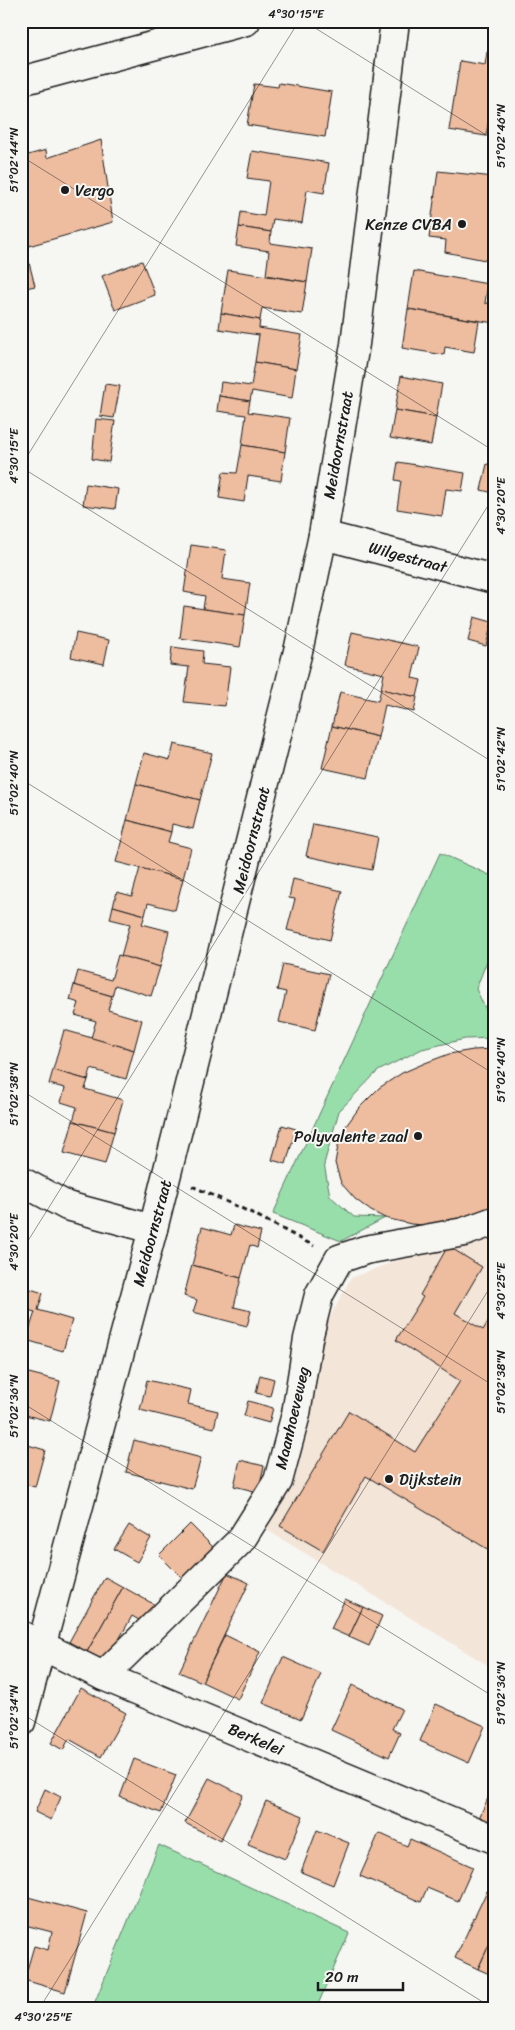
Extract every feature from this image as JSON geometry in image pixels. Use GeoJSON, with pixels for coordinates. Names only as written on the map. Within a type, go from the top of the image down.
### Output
{"type":"FeatureCollection","features":[{"type":"Feature","properties":{"kind":"street"},"geometry":{"type":"LineString","coordinates":[[21,81],[246,21]]}},
{"type":"Feature","properties":{"kind":"street","name":"Meidoornstraat"},"geometry":{"type":"LineString","coordinates":[[21,1722],[31,1640],[153,1230],[299,647],[323,535],[355,344],[395,21]]}},
{"type":"Feature","properties":{"kind":"street","name":"Wilgestraat"},"geometry":{"type":"LineString","coordinates":[[323,535],[494,579]]}},
{"type":"Feature","properties":{"kind":"street"},"geometry":{"type":"LineString","coordinates":[[21,1181],[67,1206],[153,1230]]}},
{"type":"Feature","properties":{"kind":"street"},"geometry":{"type":"LineString","coordinates":[[339,1259],[364,1250],[464,1232],[494,1221]]}},
{"type":"Feature","properties":{"kind":"street","name":"Maanhoeveweg"},"geometry":{"type":"LineString","coordinates":[[104,1676],[241,1540],[278,1481],[296,1414],[308,1339],[319,1295],[339,1259]]}},
{"type":"Feature","properties":{"kind":"street","name":"Berkelei"},"geometry":{"type":"LineString","coordinates":[[31,1640],[104,1676],[494,1839]]}},
{"type":"Feature","properties":{"kind":"path"},"geometry":{"type":"LineString","coordinates":[[167,1175],[254,1214],[339,1259]]}},
{"type":"Feature","properties":{"kind":"shaded area","name":"Dijkstein"},"geometry":{"type":"Polygon","coordinates":[[[494,1223],[494,1669],[267,1530],[301,1427],[320,1336],[351,1278],[494,1223]]]}},
{"type":"Feature","properties":{"kind":"green space"},"geometry":{"type":"Polygon","coordinates":[[[440,853],[494,877],[494,943],[476,989],[488,1014],[494,1017],[494,1038],[465,1039],[422,1049],[378,1071],[339,1111],[324,1164],[330,1196],[354,1217],[385,1218],[341,1241],[273,1214],[440,853]]]}},
{"type":"Feature","properties":{"kind":"green space"},"geometry":{"type":"Polygon","coordinates":[[[159,1845],[349,1933],[316,2009],[92,2009],[159,1845]]]}},
{"type":"Feature","properties":{"kind":"building"},"geometry":{"type":"Polygon","coordinates":[[[487,52],[494,53],[494,102],[492,102],[486,136],[449,130],[460,61],[485,65],[487,52]]]}},
{"type":"Feature","properties":{"kind":"building"},"geometry":{"type":"Polygon","coordinates":[[[279,83],[332,92],[325,137],[247,125],[254,84],[278,87],[279,83]]]}},
{"type":"Feature","properties":{"kind":"building","name":"Vergo"},"geometry":{"type":"Polygon","coordinates":[[[101,140],[113,222],[25,247],[35,286],[21,289],[21,157],[46,150],[47,158],[101,140]]]}},
{"type":"Feature","properties":{"kind":"building"},"geometry":{"type":"Polygon","coordinates":[[[252,151],[329,163],[324,193],[307,190],[302,223],[273,219],[271,232],[239,227],[241,212],[264,216],[269,181],[247,178],[252,151]]]}},
{"type":"Feature","properties":{"kind":"building","name":"Kenze CVBA"},"geometry":{"type":"Polygon","coordinates":[[[438,171],[494,177],[494,250],[490,261],[445,252],[446,240],[429,238],[438,171]]]}},
{"type":"Feature","properties":{"kind":"building"},"geometry":{"type":"Polygon","coordinates":[[[239,227],[271,232],[270,243],[312,249],[307,282],[266,275],[269,251],[236,246],[239,227]]]}},
{"type":"Feature","properties":{"kind":"building"},"geometry":{"type":"Polygon","coordinates":[[[142,261],[155,295],[115,310],[102,276],[142,261]]]}},
{"type":"Feature","properties":{"kind":"building"},"geometry":{"type":"Polygon","coordinates":[[[228,270],[307,282],[302,314],[262,308],[260,320],[221,313],[228,270]]]}},
{"type":"Feature","properties":{"kind":"building"},"geometry":{"type":"Polygon","coordinates":[[[414,271],[488,284],[485,303],[494,304],[494,323],[408,309],[414,271]]]}},
{"type":"Feature","properties":{"kind":"building"},"geometry":{"type":"Polygon","coordinates":[[[408,309],[479,321],[474,352],[445,347],[444,355],[402,348],[408,309]]]}},
{"type":"Feature","properties":{"kind":"building"},"geometry":{"type":"Polygon","coordinates":[[[221,313],[260,320],[259,328],[302,335],[296,369],[255,362],[259,335],[219,329],[221,313]]]}},
{"type":"Feature","properties":{"kind":"building"},"geometry":{"type":"Polygon","coordinates":[[[255,362],[296,369],[292,398],[252,391],[250,401],[219,396],[221,382],[251,386],[255,362]]]}},
{"type":"Feature","properties":{"kind":"building"},"geometry":{"type":"Polygon","coordinates":[[[401,376],[442,384],[436,417],[395,410],[401,376]]]}},
{"type":"Feature","properties":{"kind":"building"},"geometry":{"type":"Polygon","coordinates":[[[105,384],[120,386],[114,418],[100,416],[105,384]]]}},
{"type":"Feature","properties":{"kind":"building"},"geometry":{"type":"Polygon","coordinates":[[[219,396],[250,401],[248,412],[290,418],[285,452],[242,445],[246,415],[217,411],[219,396]]]}},
{"type":"Feature","properties":{"kind":"building"},"geometry":{"type":"Polygon","coordinates":[[[395,410],[436,417],[431,445],[390,438],[395,410]]]}},
{"type":"Feature","properties":{"kind":"building"},"geometry":{"type":"Polygon","coordinates":[[[96,419],[115,421],[109,462],[92,459],[96,419]]]}},
{"type":"Feature","properties":{"kind":"building"},"geometry":{"type":"Polygon","coordinates":[[[242,445],[285,452],[281,481],[248,476],[244,502],[219,498],[223,472],[237,473],[242,445]]]}},
{"type":"Feature","properties":{"kind":"building"},"geometry":{"type":"Polygon","coordinates":[[[398,462],[465,473],[462,491],[446,489],[442,516],[397,509],[401,481],[395,480],[398,462]]]}},
{"type":"Feature","properties":{"kind":"building"},"geometry":{"type":"Polygon","coordinates":[[[487,464],[494,465],[494,493],[481,490],[487,464]]]}},
{"type":"Feature","properties":{"kind":"building"},"geometry":{"type":"Polygon","coordinates":[[[86,484],[118,489],[115,509],[83,505],[86,484]]]}},
{"type":"Feature","properties":{"kind":"building"},"geometry":{"type":"Polygon","coordinates":[[[191,545],[226,550],[222,579],[250,583],[245,615],[203,609],[205,596],[184,592],[191,545]]]}},
{"type":"Feature","properties":{"kind":"building"},"geometry":{"type":"Polygon","coordinates":[[[184,606],[245,615],[240,647],[180,638],[184,606]]]}},
{"type":"Feature","properties":{"kind":"building"},"geometry":{"type":"Polygon","coordinates":[[[474,617],[492,622],[486,646],[468,641],[474,617]]]}},
{"type":"Feature","properties":{"kind":"building"},"geometry":{"type":"Polygon","coordinates":[[[352,632],[419,647],[412,678],[421,680],[417,697],[381,689],[384,674],[345,665],[352,632]]]}},
{"type":"Feature","properties":{"kind":"building"},"geometry":{"type":"Polygon","coordinates":[[[76,633],[109,640],[104,664],[71,657],[76,633]]]}},
{"type":"Feature","properties":{"kind":"building"},"geometry":{"type":"Polygon","coordinates":[[[172,647],[203,651],[202,664],[230,667],[225,706],[184,702],[189,667],[170,665],[172,647]]]}},
{"type":"Feature","properties":{"kind":"building"},"geometry":{"type":"Polygon","coordinates":[[[381,689],[417,697],[414,712],[385,705],[378,737],[332,726],[340,692],[378,701],[381,689]]]}},
{"type":"Feature","properties":{"kind":"building"},"geometry":{"type":"Polygon","coordinates":[[[332,726],[378,737],[368,778],[322,768],[332,726]]]}},
{"type":"Feature","properties":{"kind":"building"},"geometry":{"type":"Polygon","coordinates":[[[174,744],[212,753],[200,800],[136,784],[144,753],[170,760],[174,744]]]}},
{"type":"Feature","properties":{"kind":"building"},"geometry":{"type":"Polygon","coordinates":[[[136,784],[200,800],[193,829],[172,824],[171,832],[127,820],[136,784]]]}},
{"type":"Feature","properties":{"kind":"building"},"geometry":{"type":"Polygon","coordinates":[[[127,820],[171,832],[168,842],[191,848],[183,879],[116,862],[127,820]]]}},
{"type":"Feature","properties":{"kind":"building"},"geometry":{"type":"Polygon","coordinates":[[[313,824],[378,837],[372,870],[306,856],[313,824]]]}},
{"type":"Feature","properties":{"kind":"building"},"geometry":{"type":"Polygon","coordinates":[[[140,868],[183,879],[175,910],[148,903],[145,915],[113,906],[117,892],[132,896],[140,868]]]}},
{"type":"Feature","properties":{"kind":"building"},"geometry":{"type":"Polygon","coordinates":[[[293,879],[342,891],[330,940],[287,930],[295,899],[289,898],[293,879]]]}},
{"type":"Feature","properties":{"kind":"building"},"geometry":{"type":"Polygon","coordinates":[[[113,906],[145,915],[142,924],[169,931],[160,967],[121,956],[130,924],[110,919],[113,906]]]}},
{"type":"Feature","properties":{"kind":"building"},"geometry":{"type":"Polygon","coordinates":[[[118,955],[160,967],[151,996],[115,985],[112,996],[74,985],[78,971],[111,980],[118,955]]]}},
{"type":"Feature","properties":{"kind":"building"},"geometry":{"type":"Polygon","coordinates":[[[283,964],[329,974],[315,1030],[279,1022],[286,992],[277,990],[283,964]]]}},
{"type":"Feature","properties":{"kind":"building"},"geometry":{"type":"Polygon","coordinates":[[[74,985],[112,996],[108,1010],[142,1020],[134,1050],[91,1038],[96,1021],[75,1015],[79,1003],[70,1000],[74,985]]]}},
{"type":"Feature","properties":{"kind":"building"},"geometry":{"type":"Polygon","coordinates":[[[64,1030],[134,1050],[126,1079],[91,1069],[88,1080],[53,1070],[64,1030]]]}},
{"type":"Feature","properties":{"kind":"building","name":"Polyvalente zaal"},"geometry":{"type":"Polygon","coordinates":[[[494,1049],[494,1214],[434,1226],[411,1224],[385,1218],[371,1211],[355,1199],[341,1183],[335,1163],[338,1146],[346,1126],[359,1108],[379,1088],[402,1073],[449,1054],[494,1049]]]}},
{"type":"Feature","properties":{"kind":"building"},"geometry":{"type":"Polygon","coordinates":[[[53,1070],[88,1080],[85,1089],[123,1100],[114,1132],[73,1121],[77,1107],[61,1102],[65,1088],[49,1084],[53,1070]]]}},
{"type":"Feature","properties":{"kind":"building"},"geometry":{"type":"Polygon","coordinates":[[[73,1121],[114,1132],[105,1164],[64,1153],[73,1121]]]}},
{"type":"Feature","properties":{"kind":"building"},"geometry":{"type":"Polygon","coordinates":[[[282,1125],[296,1129],[286,1164],[272,1160],[282,1125]]]}},
{"type":"Feature","properties":{"kind":"building"},"geometry":{"type":"Polygon","coordinates":[[[234,1225],[261,1232],[257,1248],[250,1245],[241,1278],[192,1265],[202,1227],[231,1235],[234,1225]]]}},
{"type":"Feature","properties":{"kind":"building"},"geometry":{"type":"Polygon","coordinates":[[[448,1246],[482,1267],[455,1313],[483,1330],[494,1312],[494,1553],[366,1476],[323,1551],[280,1526],[349,1411],[415,1452],[460,1381],[396,1340],[423,1297],[420,1295],[448,1246]]]}},
{"type":"Feature","properties":{"kind":"building"},"geometry":{"type":"Polygon","coordinates":[[[192,1265],[241,1278],[234,1307],[251,1311],[247,1326],[193,1312],[197,1300],[184,1296],[192,1265]]]}},
{"type":"Feature","properties":{"kind":"building"},"geometry":{"type":"Polygon","coordinates":[[[21,1286],[43,1293],[38,1310],[72,1320],[63,1351],[26,1340],[35,1312],[21,1308],[21,1286]]]}},
{"type":"Feature","properties":{"kind":"building"},"geometry":{"type":"Polygon","coordinates":[[[21,1371],[60,1381],[50,1421],[21,1414],[21,1371]]]}},
{"type":"Feature","properties":{"kind":"building"},"geometry":{"type":"Polygon","coordinates":[[[260,1375],[274,1379],[270,1396],[256,1393],[260,1375]]]}},
{"type":"Feature","properties":{"kind":"building"},"geometry":{"type":"Polygon","coordinates":[[[147,1380],[191,1390],[188,1404],[218,1411],[214,1428],[140,1410],[147,1380]]]}},
{"type":"Feature","properties":{"kind":"building"},"geometry":{"type":"Polygon","coordinates":[[[248,1401],[273,1408],[269,1423],[244,1416],[248,1401]]]}},
{"type":"Feature","properties":{"kind":"building"},"geometry":{"type":"Polygon","coordinates":[[[134,1440],[201,1458],[192,1489],[126,1472],[134,1440]]]}},
{"type":"Feature","properties":{"kind":"building"},"geometry":{"type":"Polygon","coordinates":[[[21,1443],[45,1450],[35,1487],[21,1483],[21,1443]]]}},
{"type":"Feature","properties":{"kind":"building"},"geometry":{"type":"Polygon","coordinates":[[[240,1460],[264,1466],[258,1492],[234,1486],[240,1460]]]}},
{"type":"Feature","properties":{"kind":"building"},"geometry":{"type":"Polygon","coordinates":[[[190,1524],[220,1554],[189,1585],[159,1555],[190,1524]]]}},
{"type":"Feature","properties":{"kind":"building"},"geometry":{"type":"Polygon","coordinates":[[[129,1525],[151,1538],[137,1562],[114,1549],[129,1525]]]}},
{"type":"Feature","properties":{"kind":"building"},"geometry":{"type":"Polygon","coordinates":[[[227,1573],[249,1583],[202,1682],[179,1672],[227,1573]]]}},
{"type":"Feature","properties":{"kind":"building"},"geometry":{"type":"Polygon","coordinates":[[[105,1577],[123,1587],[87,1652],[69,1642],[105,1577]]]}},
{"type":"Feature","properties":{"kind":"building"},"geometry":{"type":"Polygon","coordinates":[[[123,1587],[157,1606],[146,1624],[132,1616],[106,1663],[87,1652],[123,1587]]]}},
{"type":"Feature","properties":{"kind":"building"},"geometry":{"type":"Polygon","coordinates":[[[345,1599],[363,1607],[349,1637],[331,1629],[345,1599]]]}},
{"type":"Feature","properties":{"kind":"building"},"geometry":{"type":"Polygon","coordinates":[[[363,1607],[382,1616],[369,1646],[349,1637],[363,1607]]]}},
{"type":"Feature","properties":{"kind":"building"},"geometry":{"type":"Polygon","coordinates":[[[225,1635],[260,1652],[238,1699],[202,1682],[225,1635]]]}},
{"type":"Feature","properties":{"kind":"building"},"geometry":{"type":"Polygon","coordinates":[[[283,1657],[321,1674],[301,1719],[263,1703],[283,1657]]]}},
{"type":"Feature","properties":{"kind":"building"},"geometry":{"type":"Polygon","coordinates":[[[352,1685],[402,1709],[392,1729],[400,1733],[389,1757],[331,1730],[352,1685]]]}},
{"type":"Feature","properties":{"kind":"building"},"geometry":{"type":"Polygon","coordinates":[[[81,1688],[126,1713],[101,1757],[69,1739],[63,1750],[51,1743],[81,1688]]]}},
{"type":"Feature","properties":{"kind":"building"},"geometry":{"type":"Polygon","coordinates":[[[436,1704],[485,1726],[469,1763],[420,1741],[436,1704]]]}},
{"type":"Feature","properties":{"kind":"building"},"geometry":{"type":"Polygon","coordinates":[[[134,1759],[176,1775],[161,1813],[120,1797],[134,1759]]]}},
{"type":"Feature","properties":{"kind":"building"},"geometry":{"type":"Polygon","coordinates":[[[209,1778],[243,1795],[220,1841],[185,1823],[209,1778]]]}},
{"type":"Feature","properties":{"kind":"building"},"geometry":{"type":"Polygon","coordinates":[[[494,1785],[494,1825],[479,1818],[494,1785]]]}},
{"type":"Feature","properties":{"kind":"building"},"geometry":{"type":"Polygon","coordinates":[[[45,1789],[61,1797],[51,1820],[35,1812],[45,1789]]]}},
{"type":"Feature","properties":{"kind":"building"},"geometry":{"type":"Polygon","coordinates":[[[266,1801],[303,1816],[285,1859],[248,1844],[266,1801]]]}},
{"type":"Feature","properties":{"kind":"building"},"geometry":{"type":"Polygon","coordinates":[[[317,1830],[349,1843],[333,1885],[301,1872],[317,1830]]]}},
{"type":"Feature","properties":{"kind":"building"},"geometry":{"type":"Polygon","coordinates":[[[379,1833],[407,1846],[410,1839],[473,1867],[458,1901],[427,1888],[421,1902],[360,1876],[379,1833]]]}},
{"type":"Feature","properties":{"kind":"building"},"geometry":{"type":"Polygon","coordinates":[[[487,1891],[494,1894],[494,1934],[478,1969],[455,1958],[487,1891]]]}},
{"type":"Feature","properties":{"kind":"building"},"geometry":{"type":"Polygon","coordinates":[[[28,1897],[87,1913],[65,1992],[24,1980],[34,1946],[48,1950],[52,1932],[21,1924],[28,1897]]]}},
{"type":"Feature","properties":{"kind":"building"},"geometry":{"type":"Polygon","coordinates":[[[494,1934],[494,1976],[478,1969],[494,1934]]]}},
{"type":"Feature","properties":{"kind":"place","name":"Vergo"},"geometry":{"type":"Point","coordinates":[65,190]}},
{"type":"Feature","properties":{"kind":"place","name":"Kenze CVBA"},"geometry":{"type":"Point","coordinates":[462,224]}},
{"type":"Feature","properties":{"kind":"place","name":"Polyvalente zaal"},"geometry":{"type":"Point","coordinates":[418,1136]}},
{"type":"Feature","properties":{"kind":"place","name":"Dijkstein"},"geometry":{"type":"Point","coordinates":[389,1479]}}]}
